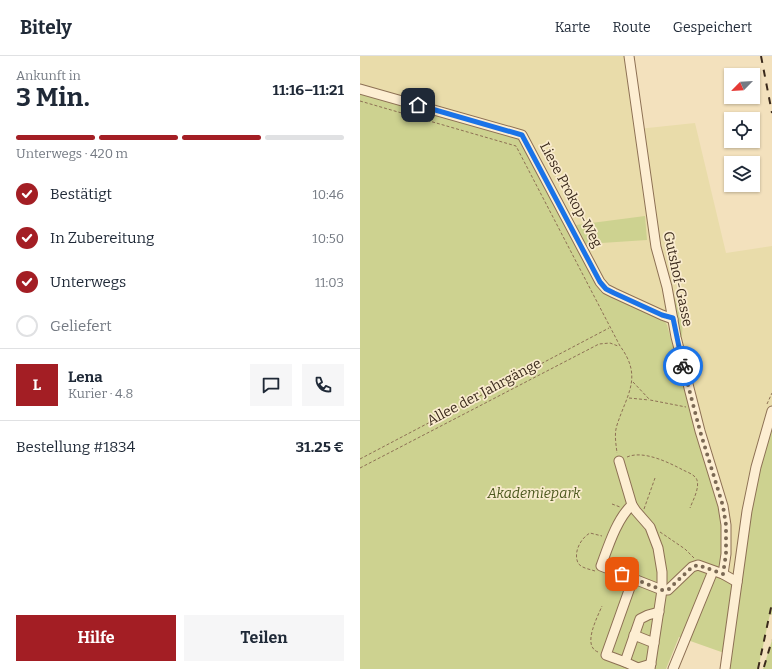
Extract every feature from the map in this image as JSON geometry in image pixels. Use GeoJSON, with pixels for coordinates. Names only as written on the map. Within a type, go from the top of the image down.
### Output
{"type":"FeatureCollection","features":[{"type":"Feature","properties":{"kind":"street","name":"Gutshof-Gasse"},"geometry":{"type":"LineString","coordinates":[[629,56],[656,247],[667,287],[676,337],[700,431],[723,506],[726,525],[726,554],[723,574]]}},
{"type":"Feature","properties":{"kind":"street","name":"Liese Prokop-Weg"},"geometry":{"type":"LineString","coordinates":[[360,89],[522,135],[600,282],[606,289],[614,293],[662,315],[673,318]]}},
{"type":"Feature","properties":{"kind":"street"},"geometry":{"type":"LineString","coordinates":[[725,669],[747,511],[756,467],[772,411]]}},
{"type":"Feature","properties":{"kind":"street"},"geometry":{"type":"LineString","coordinates":[[619,461],[629,507],[642,517],[650,527],[658,548],[662,572],[662,590],[651,666],[638,668],[606,655],[633,579]]}},
{"type":"Feature","properties":{"kind":"street"},"geometry":{"type":"LineString","coordinates":[[629,507],[610,541],[601,566],[662,590],[668,590],[692,567],[698,565],[723,574],[737,582]]}},
{"type":"Feature","properties":{"kind":"street"},"geometry":{"type":"LineString","coordinates":[[673,669],[713,571]]}},
{"type":"Feature","properties":{"kind":"street"},"geometry":{"type":"LineString","coordinates":[[625,662],[640,618],[648,614],[659,612]]}},
{"type":"Feature","properties":{"kind":"street"},"geometry":{"type":"LineString","coordinates":[[634,635],[654,643]]}},
{"type":"Feature","properties":{"kind":"path"},"geometry":{"type":"LineString","coordinates":[[360,101],[516,146],[620,346],[626,354],[633,382],[617,426],[615,443],[619,461],[631,456],[659,459],[692,474],[696,478],[697,490],[690,508]]}},
{"type":"Feature","properties":{"kind":"path"},"geometry":{"type":"LineString","coordinates":[[360,459],[610,327]]}},
{"type":"Feature","properties":{"kind":"path","name":"Allee der Jahrgänge"},"geometry":{"type":"LineString","coordinates":[[360,468],[599,344],[610,343],[620,346]]}},
{"type":"Feature","properties":{"kind":"path"},"geometry":{"type":"LineString","coordinates":[[633,382],[650,400]]}},
{"type":"Feature","properties":{"kind":"path"},"geometry":{"type":"LineString","coordinates":[[628,398],[690,407]]}},
{"type":"Feature","properties":{"kind":"path"},"geometry":{"type":"LineString","coordinates":[[642,517],[655,478]]}},
{"type":"Feature","properties":{"kind":"path"},"geometry":{"type":"LineString","coordinates":[[612,504],[629,507]]}},
{"type":"Feature","properties":{"kind":"path"},"geometry":{"type":"LineString","coordinates":[[650,527],[655,528],[685,549],[694,557],[698,565]]}},
{"type":"Feature","properties":{"kind":"path"},"geometry":{"type":"LineString","coordinates":[[601,566],[599,572],[584,568],[578,563],[578,547],[583,537],[590,533],[610,541]]}},
{"type":"Feature","properties":{"kind":"path"},"geometry":{"type":"LineString","coordinates":[[602,606],[590,644],[594,650],[606,655]]}},
{"type":"Feature","properties":{"kind":"shaded area"},"geometry":{"type":"Polygon","coordinates":[[[360,56],[627,56],[638,129],[695,123],[726,253],[772,246],[772,411],[737,582],[723,574],[690,407],[667,325],[664,320],[601,292],[521,138],[360,93],[360,56]]]}},
{"type":"Feature","properties":{"kind":"green space","name":"Akademiepark"},"geometry":{"type":"Polygon","coordinates":[[[360,93],[521,138],[601,292],[664,320],[667,325],[720,510],[722,524],[723,574],[736,582],[772,411],[772,615],[770,614],[758,669],[725,669],[727,654],[679,637],[666,669],[360,669],[360,93]]]}},
{"type":"Feature","properties":{"kind":"green space"},"geometry":{"type":"Polygon","coordinates":[[[645,216],[647,240],[586,244],[581,239],[576,225],[645,216]]]}},
{"type":"Feature","properties":{"kind":"green space"},"geometry":{"type":"Polygon","coordinates":[[[671,294],[673,294],[681,318],[681,343],[671,294]]]}},
{"type":"Feature","properties":{"kind":"green space"},"geometry":{"type":"Polygon","coordinates":[[[772,640],[772,669],[763,669],[772,640]]]}},
{"type":"Feature","properties":{"kind":"railway"},"geometry":{"type":"LineString","coordinates":[[761,56],[772,113]]}},
{"type":"Feature","properties":{"kind":"railway"},"geometry":{"type":"LineString","coordinates":[[758,669],[772,603]]}},
{"type":"Feature","properties":{"kind":"railway"},"geometry":{"type":"LineString","coordinates":[[764,667],[772,640]]}},
{"type":"Feature","properties":{"kind":"way so far"},"geometry":{"type":"LineString","coordinates":[[622,574],[662,590],[668,590],[692,567],[698,565],[723,574],[726,554],[726,525],[723,506],[700,431],[683,366]]}},
{"type":"Feature","properties":{"kind":"route"},"geometry":{"type":"LineString","coordinates":[[418,105],[522,135],[525,138],[600,282],[606,289],[614,293],[662,315],[673,318],[683,366]]}}]}
